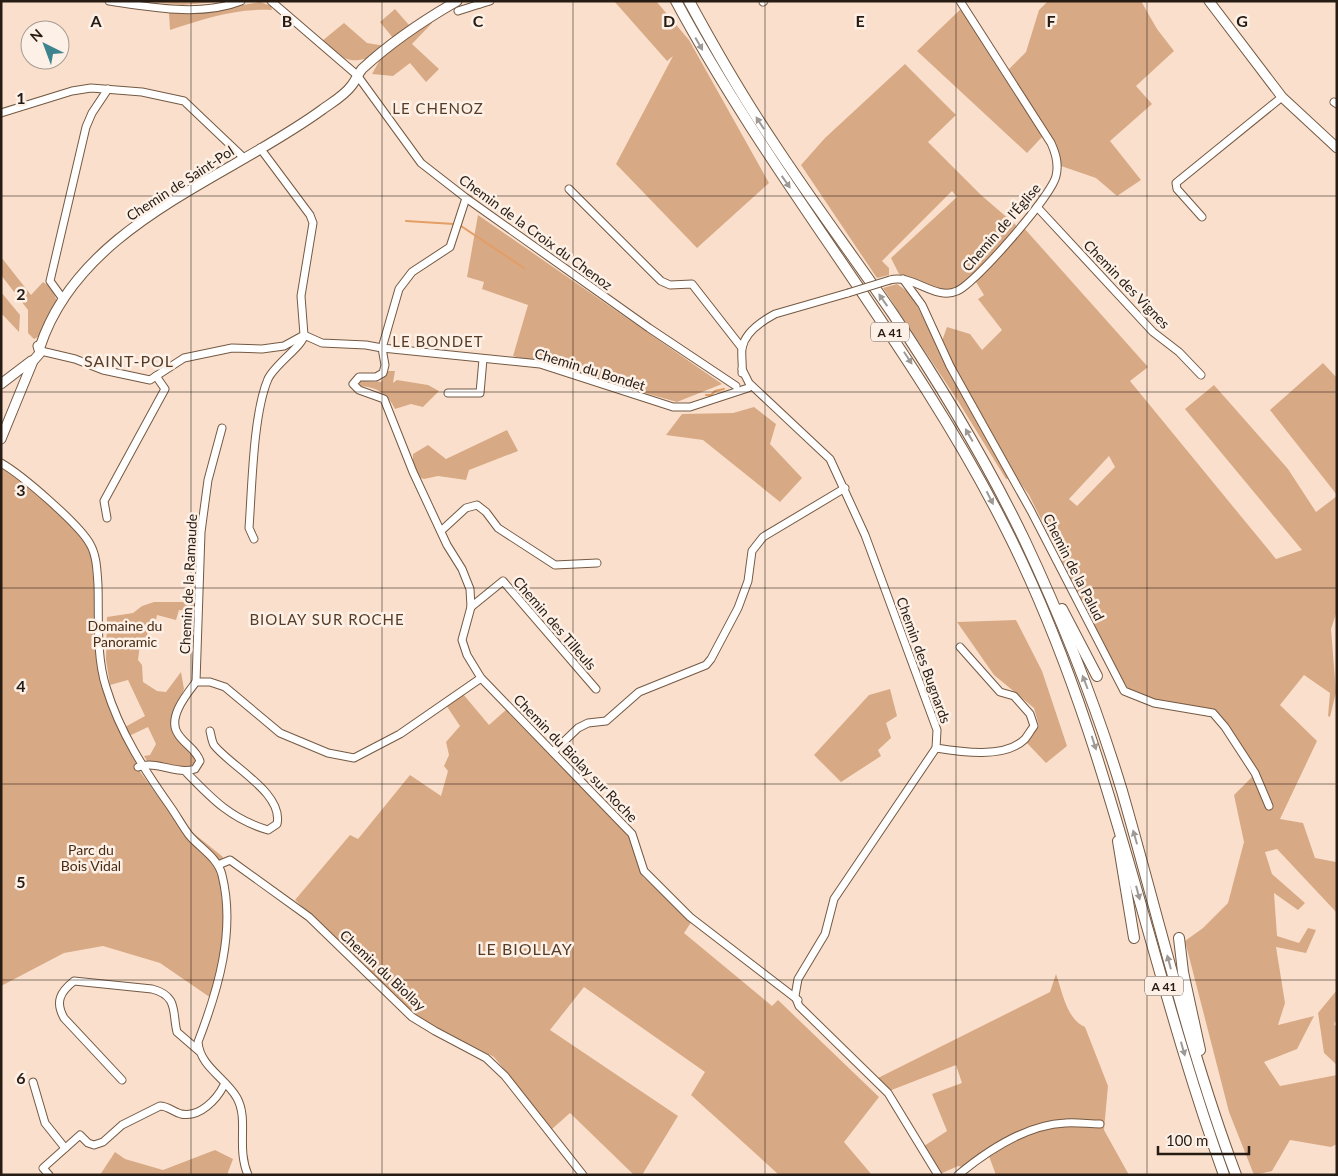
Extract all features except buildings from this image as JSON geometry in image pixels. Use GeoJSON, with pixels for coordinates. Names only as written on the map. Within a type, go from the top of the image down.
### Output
{"type":"FeatureCollection","features":[{"type":"Feature","properties":{"kind":"highway","name":"A 41"},"geometry":{"type":"LineString","coordinates":[[676,1],[758,141],[897,341],[970,461],[1013,542],[1072,680],[1111,795],[1188,1067],[1224,1175]]}},
{"type":"Feature","properties":{"kind":"highway","name":"A 41"},"geometry":{"type":"LineString","coordinates":[[689,1],[758,120],[892,313],[948,399],[985,464],[1024,540],[1074,653],[1102,731],[1213,1110],[1236,1175]]}},
{"type":"Feature","properties":{"kind":"highway"},"geometry":{"type":"LineString","coordinates":[[1024,540],[1097,676]]}},
{"type":"Feature","properties":{"kind":"highway"},"geometry":{"type":"LineString","coordinates":[[1111,795],[1134,938]]}},
{"type":"Feature","properties":{"kind":"highway"},"geometry":{"type":"LineString","coordinates":[[1179,938],[1183,972],[1213,1110]]}},
{"type":"Feature","properties":{"kind":"main road","name":"Chemin de Saint-Pol"},"geometry":{"type":"LineString","coordinates":[[37,351],[63,299],[85,272],[132,229],[149,216],[332,104],[349,89],[358,75],[431,11],[456,1]]}},
{"type":"Feature","properties":{"kind":"main road"},"geometry":{"type":"LineString","coordinates":[[1209,1],[1282,97],[1337,148]]}},
{"type":"Feature","properties":{"kind":"main road"},"geometry":{"type":"LineString","coordinates":[[1,438],[21,395],[37,351]]}},
{"type":"Feature","properties":{"kind":"main road"},"geometry":{"type":"LineString","coordinates":[[1,384],[37,351]]}},
{"type":"Feature","properties":{"kind":"street"},"geometry":{"type":"LineString","coordinates":[[109,1],[190,9],[221,7],[241,1]]}},
{"type":"Feature","properties":{"kind":"street","name":"Chemin de la Croix du Chenoz"},"geometry":{"type":"LineString","coordinates":[[271,1],[358,75],[421,163],[466,198],[649,328],[728,381],[741,384]]}},
{"type":"Feature","properties":{"kind":"street"},"geometry":{"type":"LineString","coordinates":[[458,12],[480,2],[490,1]]}},
{"type":"Feature","properties":{"kind":"street","name":"Chemin de l'Église"},"geometry":{"type":"LineString","coordinates":[[742,348],[754,327],[775,314],[890,280],[903,279],[937,292],[956,292],[975,278],[1037,207],[1056,178],[1056,154],[960,1]]}},
{"type":"Feature","properties":{"kind":"street"},"geometry":{"type":"LineString","coordinates":[[1,113],[72,91],[108,89],[142,92],[184,101],[244,158]]}},
{"type":"Feature","properties":{"kind":"street"},"geometry":{"type":"LineString","coordinates":[[63,299],[50,281],[86,127],[92,113],[108,89]]}},
{"type":"Feature","properties":{"kind":"street"},"geometry":{"type":"LineString","coordinates":[[1202,217],[1177,189],[1176,183],[1282,97]]}},
{"type":"Feature","properties":{"kind":"street"},"geometry":{"type":"LineString","coordinates":[[254,539],[249,528],[249,521],[258,422],[265,389],[273,370],[302,343],[304,335],[301,296],[312,223],[310,215],[260,148]]}},
{"type":"Feature","properties":{"kind":"street"},"geometry":{"type":"LineString","coordinates":[[569,188],[661,281],[670,285],[692,284],[742,348],[741,384]]}},
{"type":"Feature","properties":{"kind":"street"},"geometry":{"type":"LineString","coordinates":[[466,198],[450,246],[412,272],[398,289],[382,348],[385,365],[383,373],[376,377],[359,377],[353,384],[359,390],[384,398],[413,472],[441,531],[467,579],[472,597],[471,607]]}},
{"type":"Feature","properties":{"kind":"street","name":"Chemin des Vignes"},"geometry":{"type":"LineString","coordinates":[[1037,207],[1153,332],[1179,352],[1201,375]]}},
{"type":"Feature","properties":{"kind":"street","name":"Chemin de la Palud"},"geometry":{"type":"LineString","coordinates":[[903,279],[922,305],[950,366],[1031,511],[1124,691],[1154,703],[1213,713],[1225,727],[1256,773],[1268,806]]}},
{"type":"Feature","properties":{"kind":"street"},"geometry":{"type":"LineString","coordinates":[[37,351],[76,359],[103,370],[150,380],[184,358],[232,348],[262,349],[284,346],[304,335]]}},
{"type":"Feature","properties":{"kind":"street","name":"Chemin du Bondet"},"geometry":{"type":"LineString","coordinates":[[304,335],[322,343],[366,345],[540,364],[673,407],[690,407],[727,393],[741,384]]}},
{"type":"Feature","properties":{"kind":"street"},"geometry":{"type":"LineString","coordinates":[[448,393],[480,392],[483,359]]}},
{"type":"Feature","properties":{"kind":"street"},"geometry":{"type":"LineString","coordinates":[[107,518],[104,501],[165,389],[156,376]]}},
{"type":"Feature","properties":{"kind":"street","name":"Chemin des Bugnards"},"geometry":{"type":"LineString","coordinates":[[741,384],[758,391],[830,459],[866,535],[937,730],[936,748]]}},
{"type":"Feature","properties":{"kind":"street","name":"Chemin de la Ramaude"},"geometry":{"type":"LineString","coordinates":[[196,682],[201,532],[208,480],[222,428]]}},
{"type":"Feature","properties":{"kind":"street"},"geometry":{"type":"LineString","coordinates":[[1,463],[13,470],[42,496],[84,535],[91,545],[96,566],[105,685],[122,727],[143,767],[190,835],[219,865],[226,895],[226,944],[218,983],[198,1042],[199,1051]]}},
{"type":"Feature","properties":{"kind":"street"},"geometry":{"type":"LineString","coordinates":[[553,752],[578,728],[588,723],[606,721],[639,692],[706,665],[712,660],[738,608],[748,582],[752,551],[756,543],[762,537],[844,488]]}},
{"type":"Feature","properties":{"kind":"street"},"geometry":{"type":"LineString","coordinates":[[441,531],[466,508],[477,505],[486,512],[498,528],[556,565],[597,563]]}},
{"type":"Feature","properties":{"kind":"street","name":"Chemin des Tilleuls"},"geometry":{"type":"LineString","coordinates":[[471,607],[503,581],[596,688]]}},
{"type":"Feature","properties":{"kind":"street","name":"Chemin du Biolay sur Roche"},"geometry":{"type":"LineString","coordinates":[[471,607],[462,640],[467,655],[481,678],[632,834],[644,871],[690,917],[797,1000]]}},
{"type":"Feature","properties":{"kind":"street"},"geometry":{"type":"LineString","coordinates":[[938,1175],[888,1093],[797,1000],[797,983],[800,974],[825,934],[834,899],[936,748],[978,754],[1003,749],[1024,740],[1034,726],[1030,714],[1014,696],[1000,692],[960,647]]}},
{"type":"Feature","properties":{"kind":"street"},"geometry":{"type":"LineString","coordinates":[[143,767],[186,772],[195,769],[200,762],[197,754],[177,733],[175,723],[180,703],[196,682],[210,682],[225,687],[280,733],[328,753],[354,758],[400,734],[481,678]]}},
{"type":"Feature","properties":{"kind":"street"},"geometry":{"type":"LineString","coordinates":[[186,772],[217,805],[250,825],[268,830],[277,824],[277,810],[260,787],[214,744],[210,731]]}},
{"type":"Feature","properties":{"kind":"street","name":"Chemin du Biollay"},"geometry":{"type":"LineString","coordinates":[[219,865],[230,860],[309,917],[412,1016],[435,1032],[486,1058],[505,1076],[584,1175]]}},
{"type":"Feature","properties":{"kind":"street"},"geometry":{"type":"LineString","coordinates":[[122,1080],[64,1018],[59,1010],[58,1000],[64,990],[74,981],[152,989],[161,992],[174,1007],[176,1029],[181,1036],[199,1051],[237,1097],[242,1111],[241,1155],[248,1175]]}},
{"type":"Feature","properties":{"kind":"street"},"geometry":{"type":"LineString","coordinates":[[181,1036],[198,1042]]}},
{"type":"Feature","properties":{"kind":"street"},"geometry":{"type":"LineString","coordinates":[[33,1082],[45,1122],[52,1135],[65,1148]]}},
{"type":"Feature","properties":{"kind":"street"},"geometry":{"type":"LineString","coordinates":[[49,1175],[43,1168],[80,1135],[88,1143],[94,1145],[103,1142],[122,1125],[156,1107],[163,1106],[179,1113],[187,1114],[204,1108],[227,1087]]}},
{"type":"Feature","properties":{"kind":"street"},"geometry":{"type":"LineString","coordinates":[[958,1175],[1004,1143],[1036,1128],[1064,1123],[1100,1124]]}},
{"type":"Feature","properties":{"kind":"green space"},"geometry":{"type":"Polygon","coordinates":[[[141,1],[227,1],[183,5],[141,1]]]}},
{"type":"Feature","properties":{"kind":"green space"},"geometry":{"type":"Polygon","coordinates":[[[614,1],[656,1],[689,40],[769,183],[697,248],[616,164],[673,56],[667,61],[614,1]]]}},
{"type":"Feature","properties":{"kind":"green space"},"geometry":{"type":"Polygon","coordinates":[[[1048,1],[1141,1],[1157,29],[1174,51],[1136,86],[1152,104],[1110,141],[1141,180],[1117,196],[1096,178],[1061,166],[1042,137],[1027,153],[917,51],[966,4],[1008,70],[1026,52],[1039,10],[1048,1]]]}},
{"type":"Feature","properties":{"kind":"green space"},"geometry":{"type":"Polygon","coordinates":[[[260,2],[271,6],[272,10],[246,11],[207,18],[170,30],[169,13],[213,10],[260,2]]]}},
{"type":"Feature","properties":{"kind":"green space"},"geometry":{"type":"Polygon","coordinates":[[[395,9],[409,25],[393,38],[380,22],[395,9]]]}},
{"type":"Feature","properties":{"kind":"green space"},"geometry":{"type":"Polygon","coordinates":[[[428,19],[432,23],[412,44],[439,69],[426,82],[410,63],[393,76],[372,74],[381,58],[378,55],[360,60],[348,59],[322,41],[344,23],[367,43],[392,47],[428,19]]]}},
{"type":"Feature","properties":{"kind":"green space"},"geometry":{"type":"Polygon","coordinates":[[[905,64],[956,115],[928,142],[981,195],[1018,227],[982,268],[960,285],[949,290],[933,289],[899,274],[891,258],[957,197],[952,191],[882,261],[889,268],[889,275],[877,278],[801,165],[825,138],[905,64]]]}},
{"type":"Feature","properties":{"kind":"green space"},"geometry":{"type":"Polygon","coordinates":[[[478,215],[722,384],[677,402],[513,356],[528,305],[482,289],[484,282],[467,277],[478,215]]]}},
{"type":"Feature","properties":{"kind":"green space"},"geometry":{"type":"Polygon","coordinates":[[[1024,228],[1148,367],[1130,381],[1276,559],[1302,550],[1185,409],[1214,385],[1288,469],[1316,512],[1337,496],[1337,611],[1331,629],[1336,692],[1330,717],[1328,716],[1330,693],[1304,675],[1280,705],[1317,741],[1280,819],[1303,823],[1315,858],[1336,862],[1337,913],[1277,849],[1265,852],[1272,874],[1305,903],[1298,910],[1274,893],[1277,936],[1299,943],[1308,928],[1316,930],[1306,953],[1276,947],[1285,1003],[1278,1025],[1314,1016],[1297,1049],[1264,1062],[1280,1086],[1337,1075],[1337,1144],[1331,1147],[1290,1140],[1272,1171],[1254,1175],[1229,1112],[1185,941],[1203,928],[1228,903],[1244,842],[1234,795],[1255,774],[1213,713],[1157,700],[1129,690],[1120,677],[1029,495],[1016,477],[1006,479],[958,401],[883,288],[897,284],[911,294],[939,349],[947,327],[970,334],[982,350],[1002,330],[978,299],[984,295],[976,282],[1024,228]],[[1109,456],[1069,499],[1077,506],[1115,467],[1109,456]]]}},
{"type":"Feature","properties":{"kind":"green space"},"geometry":{"type":"Polygon","coordinates":[[[1,257],[31,295],[43,282],[51,288],[55,296],[57,302],[38,337],[34,339],[28,333],[28,310],[1,275],[1,257]]]}},
{"type":"Feature","properties":{"kind":"green space"},"geometry":{"type":"Polygon","coordinates":[[[1,292],[20,315],[19,332],[1,313],[1,292]]]}},
{"type":"Feature","properties":{"kind":"green space"},"geometry":{"type":"Polygon","coordinates":[[[1323,363],[1337,378],[1337,495],[1270,410],[1323,363]]]}},
{"type":"Feature","properties":{"kind":"green space"},"geometry":{"type":"Polygon","coordinates":[[[388,371],[395,371],[393,383],[397,380],[428,385],[439,391],[423,407],[411,404],[395,409],[389,399],[381,392],[361,386],[359,383],[362,381],[381,382],[388,371]]]}},
{"type":"Feature","properties":{"kind":"green space"},"geometry":{"type":"Polygon","coordinates":[[[754,407],[776,424],[770,444],[802,478],[780,502],[703,440],[666,435],[682,414],[733,413],[754,407]]]}},
{"type":"Feature","properties":{"kind":"green space"},"geometry":{"type":"Polygon","coordinates":[[[507,430],[518,451],[469,470],[466,480],[438,476],[424,479],[418,477],[413,466],[413,454],[428,445],[446,459],[507,430]]]}},
{"type":"Feature","properties":{"kind":"green space","name":"Parc du Bois Vidal"},"geometry":{"type":"Polygon","coordinates":[[[1,465],[50,505],[73,529],[91,552],[102,686],[114,719],[141,773],[188,838],[219,873],[224,921],[224,944],[211,998],[160,963],[103,946],[64,953],[1,986],[1,465]]]}},
{"type":"Feature","properties":{"kind":"green space","name":"Domaine du Panoramic"},"geometry":{"type":"Polygon","coordinates":[[[154,602],[195,602],[197,611],[179,610],[176,620],[157,615],[156,620],[149,627],[146,640],[140,644],[138,660],[142,665],[143,682],[157,691],[166,692],[181,672],[184,689],[171,720],[173,734],[193,752],[195,763],[187,768],[147,761],[144,756],[150,755],[156,744],[148,727],[129,736],[125,727],[145,716],[128,680],[110,685],[106,660],[107,617],[133,613],[142,606],[154,602]]]}},
{"type":"Feature","properties":{"kind":"green space"},"geometry":{"type":"Polygon","coordinates":[[[1016,620],[1042,671],[1067,746],[1046,763],[1026,742],[1039,726],[1034,708],[994,675],[957,622],[1016,620]]]}},
{"type":"Feature","properties":{"kind":"green space"},"geometry":{"type":"Polygon","coordinates":[[[890,689],[897,716],[886,723],[891,738],[878,750],[881,756],[841,782],[814,755],[869,695],[890,689]]]}},
{"type":"Feature","properties":{"kind":"green space"},"geometry":{"type":"Polygon","coordinates":[[[463,694],[489,725],[507,709],[632,840],[643,877],[692,921],[684,933],[772,1006],[778,1000],[879,1097],[844,1142],[872,1175],[779,1175],[691,1095],[705,1072],[584,987],[550,1030],[678,1116],[642,1175],[634,1175],[570,1113],[552,1129],[494,1057],[417,1017],[295,900],[350,835],[358,839],[410,775],[441,796],[448,771],[444,766],[449,755],[446,742],[460,726],[446,705],[463,694]]]}},
{"type":"Feature","properties":{"kind":"green space"},"geometry":{"type":"Polygon","coordinates":[[[192,832],[223,857],[222,859],[218,860],[190,833],[192,832]]]}},
{"type":"Feature","properties":{"kind":"green space"},"geometry":{"type":"Polygon","coordinates":[[[1056,974],[1069,1012],[1085,1027],[1108,1086],[1104,1130],[1129,1175],[996,1175],[987,1151],[962,1167],[958,1166],[940,1174],[924,1146],[947,1131],[932,1094],[962,1083],[956,1065],[889,1091],[878,1078],[1050,992],[1056,974]]]}},
{"type":"Feature","properties":{"kind":"green space"},"geometry":{"type":"Polygon","coordinates":[[[1337,990],[1337,1019],[1334,1024],[1337,1028],[1337,1065],[1324,1053],[1318,1013],[1337,990]]]}},
{"type":"Feature","properties":{"kind":"green space"},"geometry":{"type":"Polygon","coordinates":[[[215,1150],[233,1159],[227,1175],[100,1175],[115,1152],[125,1159],[163,1170],[215,1150]]]}},
{"type":"Feature","properties":{"kind":"waterway"},"geometry":{"type":"LineString","coordinates":[[406,221],[454,224]]}},
{"type":"Feature","properties":{"kind":"waterway"},"geometry":{"type":"LineString","coordinates":[[461,226],[524,268]]}},
{"type":"Feature","properties":{"kind":"waterway"},"geometry":{"type":"LineString","coordinates":[[706,395],[711,395],[715,391],[724,389]]}},
{"type":"Feature","properties":{"kind":"district","name":"LE CHENOZ"},"geometry":{"type":"Point","coordinates":[438,108]}},
{"type":"Feature","properties":{"kind":"district","name":"LE BONDET"},"geometry":{"type":"Point","coordinates":[438,341]}},
{"type":"Feature","properties":{"kind":"district","name":"SAINT-POL"},"geometry":{"type":"Point","coordinates":[129,360]}},
{"type":"Feature","properties":{"kind":"district","name":"BIOLAY SUR ROCHE"},"geometry":{"type":"Point","coordinates":[327,619]}},
{"type":"Feature","properties":{"kind":"district","name":"LE BIOLLAY"},"geometry":{"type":"Point","coordinates":[525,948]}}]}
